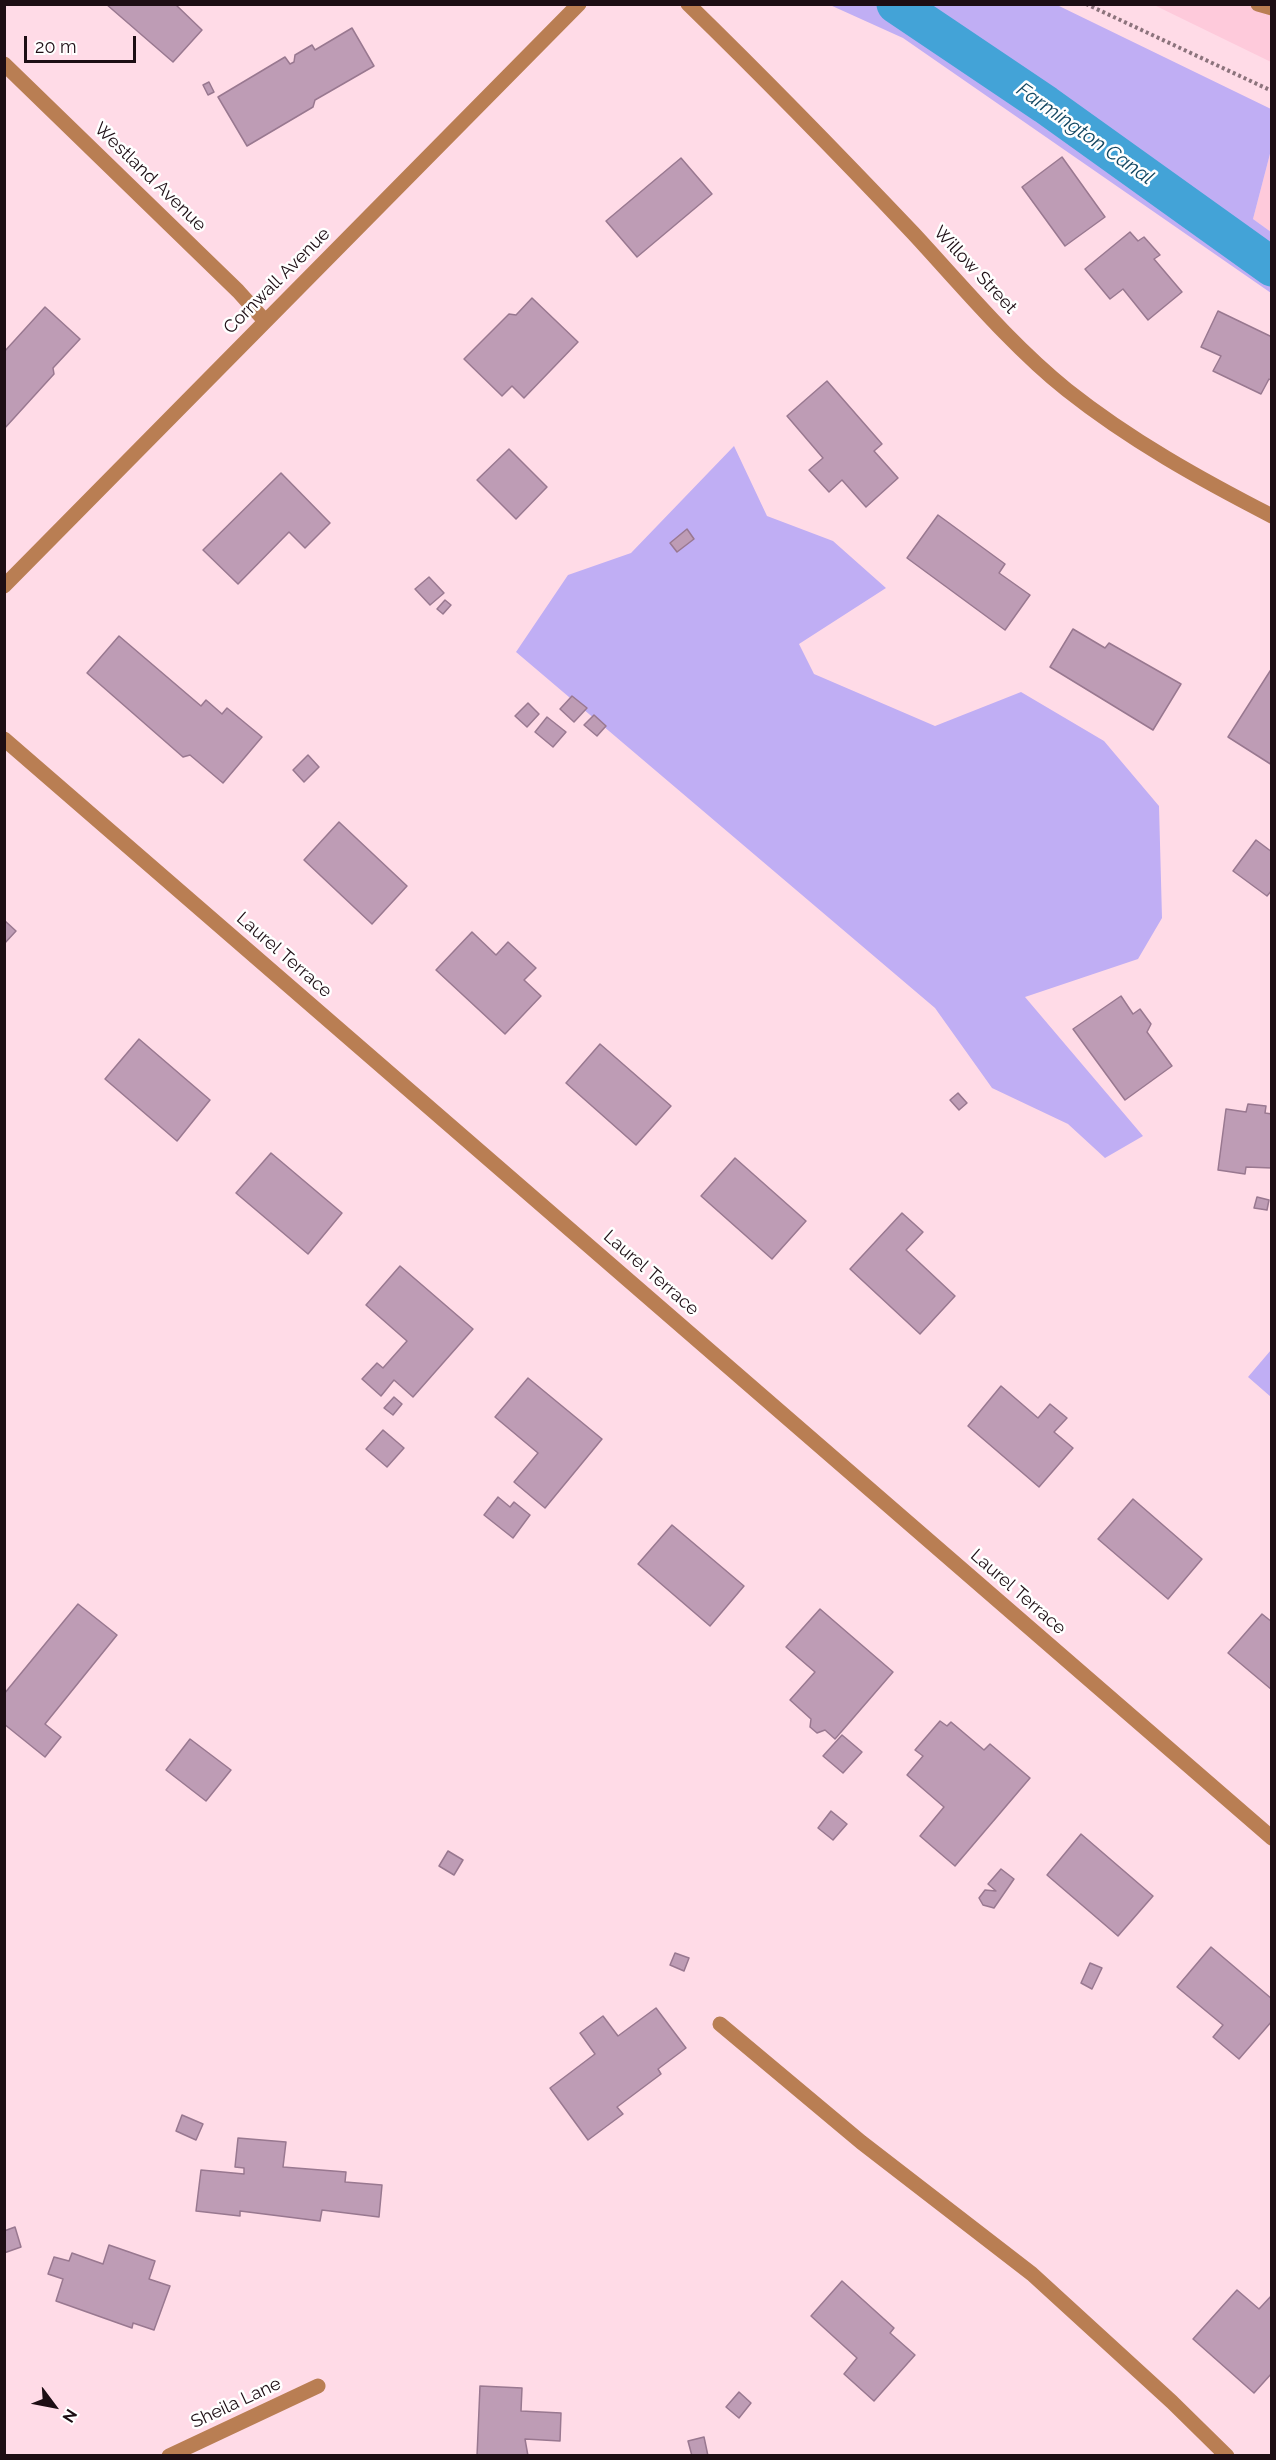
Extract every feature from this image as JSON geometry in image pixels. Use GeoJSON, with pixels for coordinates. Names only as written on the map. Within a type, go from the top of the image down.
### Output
{"type":"FeatureCollection","features":[{"type":"Feature","properties":{"kind":"street","name":"Cornwall Avenue"},"geometry":{"type":"LineString","coordinates":[[4,586],[579,4]]}},
{"type":"Feature","properties":{"kind":"street","name":"Willow Street"},"geometry":{"type":"LineString","coordinates":[[688,4],[802,115],[1017,342],[1065,389],[1124,432],[1184,470],[1272,516]]}},
{"type":"Feature","properties":{"kind":"street"},"geometry":{"type":"LineString","coordinates":[[1258,4],[1272,8]]}},
{"type":"Feature","properties":{"kind":"street","name":"Westland Avenue"},"geometry":{"type":"LineString","coordinates":[[4,64],[219,273],[265,321]]}},
{"type":"Feature","properties":{"kind":"street","name":"Laurel Terrace"},"geometry":{"type":"LineString","coordinates":[[4,739],[1272,1838]]}},
{"type":"Feature","properties":{"kind":"street"},"geometry":{"type":"LineString","coordinates":[[720,2024],[861,2142],[1032,2274],[1172,2402],[1227,2456]]}},
{"type":"Feature","properties":{"kind":"street","name":"Sheila Lane"},"geometry":{"type":"LineString","coordinates":[[169,2456],[318,2386]]}},
{"type":"Feature","properties":{"kind":"path"},"geometry":{"type":"LineString","coordinates":[[1086,4],[1272,91]]}},
{"type":"Feature","properties":{"kind":"shaded area"},"geometry":{"type":"Polygon","coordinates":[[[830,5],[1057,5],[1271,109],[1271,150],[1253,219],[1271,232],[1271,293],[903,38],[830,5]]]}},
{"type":"Feature","properties":{"kind":"shaded area"},"geometry":{"type":"Polygon","coordinates":[[[1154,5],[1271,5],[1271,62],[1154,5]]]}},
{"type":"Feature","properties":{"kind":"shaded area"},"geometry":{"type":"Polygon","coordinates":[[[1271,150],[1271,232],[1253,219],[1271,150]]]}},
{"type":"Feature","properties":{"kind":"shaded area"},"geometry":{"type":"Polygon","coordinates":[[[734,446],[767,516],[833,541],[886,588],[799,644],[814,674],[935,726],[1021,692],[1104,741],[1159,806],[1162,918],[1138,959],[1025,997],[1143,1136],[1105,1158],[1068,1124],[992,1088],[935,1008],[516,652],[568,575],[631,553],[734,446]]]}},
{"type":"Feature","properties":{"kind":"shaded area"},"geometry":{"type":"Polygon","coordinates":[[[1271,1350],[1271,1397],[1248,1377],[1271,1350]]]}},
{"type":"Feature","properties":{"kind":"building"},"geometry":{"type":"Polygon","coordinates":[[[106,4],[175,4],[202,30],[173,62],[106,4]]]}},
{"type":"Feature","properties":{"kind":"building"},"geometry":{"type":"Polygon","coordinates":[[[352,28],[374,66],[315,100],[313,107],[247,146],[218,97],[285,57],[290,64],[294,62],[295,55],[312,45],[315,50],[352,28]]]}},
{"type":"Feature","properties":{"kind":"building"},"geometry":{"type":"Polygon","coordinates":[[[209,82],[214,92],[208,95],[203,85],[209,82]]]}},
{"type":"Feature","properties":{"kind":"building"},"geometry":{"type":"Polygon","coordinates":[[[1062,157],[1105,217],[1065,246],[1022,187],[1062,157]]]}},
{"type":"Feature","properties":{"kind":"building"},"geometry":{"type":"Polygon","coordinates":[[[681,158],[712,194],[637,257],[606,221],[681,158]]]}},
{"type":"Feature","properties":{"kind":"building"},"geometry":{"type":"Polygon","coordinates":[[[1130,232],[1138,241],[1144,237],[1160,255],[1154,259],[1182,292],[1148,320],[1123,289],[1110,299],[1085,269],[1130,232]]]}},
{"type":"Feature","properties":{"kind":"building"},"geometry":{"type":"Polygon","coordinates":[[[532,298],[578,342],[524,398],[512,386],[502,396],[464,359],[509,314],[516,315],[532,298]]]}},
{"type":"Feature","properties":{"kind":"building"},"geometry":{"type":"Polygon","coordinates":[[[45,307],[80,339],[53,368],[54,374],[4,429],[4,352],[45,307]]]}},
{"type":"Feature","properties":{"kind":"building"},"geometry":{"type":"Polygon","coordinates":[[[1218,311],[1272,337],[1272,381],[1269,379],[1261,394],[1213,371],[1221,356],[1201,347],[1218,311]]]}},
{"type":"Feature","properties":{"kind":"building"},"geometry":{"type":"Polygon","coordinates":[[[827,381],[882,444],[874,451],[898,478],[866,507],[842,480],[829,492],[809,470],[823,458],[787,416],[827,381]]]}},
{"type":"Feature","properties":{"kind":"building"},"geometry":{"type":"Polygon","coordinates":[[[509,449],[547,487],[516,519],[477,480],[509,449]]]}},
{"type":"Feature","properties":{"kind":"building"},"geometry":{"type":"Polygon","coordinates":[[[281,473],[330,523],[305,548],[289,532],[238,584],[203,550],[281,473]]]}},
{"type":"Feature","properties":{"kind":"building"},"geometry":{"type":"Polygon","coordinates":[[[938,515],[1005,564],[999,573],[1030,595],[1005,630],[907,558],[938,515]]]}},
{"type":"Feature","properties":{"kind":"building"},"geometry":{"type":"Polygon","coordinates":[[[687,529],[694,539],[677,552],[670,543],[687,529]]]}},
{"type":"Feature","properties":{"kind":"building"},"geometry":{"type":"Polygon","coordinates":[[[429,577],[444,593],[430,605],[415,589],[429,577]]]}},
{"type":"Feature","properties":{"kind":"building"},"geometry":{"type":"Polygon","coordinates":[[[445,600],[451,605],[443,614],[437,609],[445,600]]]}},
{"type":"Feature","properties":{"kind":"building"},"geometry":{"type":"Polygon","coordinates":[[[1073,629],[1105,648],[1109,643],[1181,684],[1153,730],[1050,667],[1073,629]]]}},
{"type":"Feature","properties":{"kind":"building"},"geometry":{"type":"Polygon","coordinates":[[[119,636],[201,706],[206,700],[222,714],[227,708],[262,737],[223,783],[190,755],[183,757],[87,673],[119,636]]]}},
{"type":"Feature","properties":{"kind":"building"},"geometry":{"type":"Polygon","coordinates":[[[1272,668],[1272,765],[1228,737],[1272,668]]]}},
{"type":"Feature","properties":{"kind":"building"},"geometry":{"type":"Polygon","coordinates":[[[572,696],[587,708],[574,722],[560,709],[572,696]]]}},
{"type":"Feature","properties":{"kind":"building"},"geometry":{"type":"Polygon","coordinates":[[[528,703],[539,714],[527,727],[515,716],[528,703]]]}},
{"type":"Feature","properties":{"kind":"building"},"geometry":{"type":"Polygon","coordinates":[[[594,715],[606,726],[597,736],[584,725],[594,715]]]}},
{"type":"Feature","properties":{"kind":"building"},"geometry":{"type":"Polygon","coordinates":[[[547,717],[566,732],[553,747],[535,732],[547,717]]]}},
{"type":"Feature","properties":{"kind":"building"},"geometry":{"type":"Polygon","coordinates":[[[308,755],[319,767],[304,782],[293,770],[308,755]]]}},
{"type":"Feature","properties":{"kind":"building"},"geometry":{"type":"Polygon","coordinates":[[[339,822],[407,886],[372,924],[304,860],[339,822]]]}},
{"type":"Feature","properties":{"kind":"building"},"geometry":{"type":"Polygon","coordinates":[[[1256,840],[1272,852],[1272,890],[1267,896],[1233,871],[1256,840]]]}},
{"type":"Feature","properties":{"kind":"building"},"geometry":{"type":"Polygon","coordinates":[[[4,920],[16,931],[4,944],[4,920]]]}},
{"type":"Feature","properties":{"kind":"building"},"geometry":{"type":"Polygon","coordinates":[[[472,932],[496,955],[508,942],[536,968],[524,980],[541,996],[505,1034],[436,970],[472,932]]]}},
{"type":"Feature","properties":{"kind":"building"},"geometry":{"type":"Polygon","coordinates":[[[1121,996],[1133,1014],[1140,1009],[1151,1024],[1147,1032],[1172,1066],[1125,1100],[1073,1029],[1121,996]]]}},
{"type":"Feature","properties":{"kind":"building"},"geometry":{"type":"Polygon","coordinates":[[[139,1039],[210,1100],[177,1141],[105,1079],[139,1039]]]}},
{"type":"Feature","properties":{"kind":"building"},"geometry":{"type":"Polygon","coordinates":[[[600,1044],[671,1106],[636,1145],[566,1083],[600,1044]]]}},
{"type":"Feature","properties":{"kind":"building"},"geometry":{"type":"Polygon","coordinates":[[[958,1093],[967,1103],[959,1110],[950,1100],[958,1093]]]}},
{"type":"Feature","properties":{"kind":"building"},"geometry":{"type":"Polygon","coordinates":[[[1248,1104],[1266,1106],[1265,1113],[1272,1114],[1272,1168],[1246,1167],[1245,1174],[1218,1170],[1226,1109],[1246,1112],[1248,1104]]]}},
{"type":"Feature","properties":{"kind":"building"},"geometry":{"type":"Polygon","coordinates":[[[271,1153],[342,1213],[308,1254],[236,1193],[271,1153]]]}},
{"type":"Feature","properties":{"kind":"building"},"geometry":{"type":"Polygon","coordinates":[[[735,1158],[806,1221],[772,1259],[701,1196],[735,1158]]]}},
{"type":"Feature","properties":{"kind":"building"},"geometry":{"type":"Polygon","coordinates":[[[1257,1197],[1269,1200],[1267,1210],[1254,1208],[1257,1197]]]}},
{"type":"Feature","properties":{"kind":"building"},"geometry":{"type":"Polygon","coordinates":[[[902,1213],[923,1232],[906,1250],[955,1296],[920,1334],[850,1269],[902,1213]]]}},
{"type":"Feature","properties":{"kind":"building"},"geometry":{"type":"Polygon","coordinates":[[[400,1266],[473,1329],[413,1397],[394,1380],[381,1396],[362,1379],[377,1363],[383,1368],[407,1341],[366,1305],[400,1266]]]}},
{"type":"Feature","properties":{"kind":"building"},"geometry":{"type":"Polygon","coordinates":[[[528,1378],[602,1439],[545,1508],[514,1482],[538,1453],[495,1417],[528,1378]]]}},
{"type":"Feature","properties":{"kind":"building"},"geometry":{"type":"Polygon","coordinates":[[[1001,1386],[1038,1418],[1050,1404],[1067,1418],[1054,1432],[1073,1448],[1039,1487],[968,1426],[1001,1386]]]}},
{"type":"Feature","properties":{"kind":"building"},"geometry":{"type":"Polygon","coordinates":[[[394,1397],[402,1404],[393,1415],[384,1408],[394,1397]]]}},
{"type":"Feature","properties":{"kind":"building"},"geometry":{"type":"Polygon","coordinates":[[[383,1430],[404,1448],[387,1467],[366,1449],[383,1430]]]}},
{"type":"Feature","properties":{"kind":"building"},"geometry":{"type":"Polygon","coordinates":[[[498,1497],[510,1507],[514,1502],[530,1515],[513,1538],[484,1515],[498,1497]]]}},
{"type":"Feature","properties":{"kind":"building"},"geometry":{"type":"Polygon","coordinates":[[[1133,1499],[1202,1559],[1168,1599],[1098,1539],[1133,1499]]]}},
{"type":"Feature","properties":{"kind":"building"},"geometry":{"type":"Polygon","coordinates":[[[672,1525],[744,1586],[710,1626],[638,1564],[672,1525]]]}},
{"type":"Feature","properties":{"kind":"building"},"geometry":{"type":"Polygon","coordinates":[[[78,1604],[117,1635],[45,1724],[61,1737],[45,1757],[4,1724],[4,1694],[78,1604]]]}},
{"type":"Feature","properties":{"kind":"building"},"geometry":{"type":"Polygon","coordinates":[[[820,1609],[893,1672],[835,1739],[825,1730],[817,1733],[810,1727],[811,1719],[790,1700],[815,1672],[786,1647],[820,1609]]]}},
{"type":"Feature","properties":{"kind":"building"},"geometry":{"type":"Polygon","coordinates":[[[1262,1614],[1272,1622],[1272,1690],[1228,1653],[1262,1614]]]}},
{"type":"Feature","properties":{"kind":"building"},"geometry":{"type":"Polygon","coordinates":[[[940,1721],[947,1726],[951,1722],[984,1750],[990,1744],[1030,1778],[955,1866],[920,1836],[944,1807],[907,1775],[923,1756],[915,1750],[940,1721]]]}},
{"type":"Feature","properties":{"kind":"building"},"geometry":{"type":"Polygon","coordinates":[[[842,1735],[862,1752],[843,1773],[823,1756],[842,1735]]]}},
{"type":"Feature","properties":{"kind":"building"},"geometry":{"type":"Polygon","coordinates":[[[190,1739],[231,1770],[206,1801],[166,1770],[190,1739]]]}},
{"type":"Feature","properties":{"kind":"building"},"geometry":{"type":"Polygon","coordinates":[[[831,1811],[847,1824],[833,1840],[818,1828],[831,1811]]]}},
{"type":"Feature","properties":{"kind":"building"},"geometry":{"type":"Polygon","coordinates":[[[1081,1834],[1153,1896],[1118,1936],[1047,1875],[1081,1834]]]}},
{"type":"Feature","properties":{"kind":"building"},"geometry":{"type":"Polygon","coordinates":[[[448,1851],[463,1860],[454,1875],[439,1866],[448,1851]]]}},
{"type":"Feature","properties":{"kind":"building"},"geometry":{"type":"Polygon","coordinates":[[[1001,1869],[1014,1879],[994,1908],[983,1905],[979,1898],[985,1890],[996,1891],[988,1884],[1001,1869]]]}},
{"type":"Feature","properties":{"kind":"building"},"geometry":{"type":"Polygon","coordinates":[[[1211,1947],[1272,1999],[1272,2021],[1239,2059],[1213,2037],[1223,2025],[1177,1987],[1211,1947]]]}},
{"type":"Feature","properties":{"kind":"building"},"geometry":{"type":"Polygon","coordinates":[[[675,1953],[689,1958],[684,1971],[670,1965],[675,1953]]]}},
{"type":"Feature","properties":{"kind":"building"},"geometry":{"type":"Polygon","coordinates":[[[1090,1963],[1102,1968],[1092,1989],[1081,1983],[1090,1963]]]}},
{"type":"Feature","properties":{"kind":"building"},"geometry":{"type":"Polygon","coordinates":[[[656,2008],[686,2048],[658,2069],[661,2074],[617,2107],[623,2114],[588,2140],[550,2088],[595,2054],[580,2033],[603,2016],[618,2036],[656,2008]]]}},
{"type":"Feature","properties":{"kind":"building"},"geometry":{"type":"Polygon","coordinates":[[[182,2115],[203,2124],[196,2140],[176,2131],[182,2115]]]}},
{"type":"Feature","properties":{"kind":"building"},"geometry":{"type":"Polygon","coordinates":[[[238,2138],[286,2142],[283,2167],[346,2172],[345,2182],[382,2185],[379,2217],[322,2210],[320,2221],[240,2211],[240,2216],[196,2211],[201,2170],[244,2174],[244,2168],[235,2167],[238,2138]]]}},
{"type":"Feature","properties":{"kind":"building"},"geometry":{"type":"Polygon","coordinates":[[[15,2227],[21,2247],[4,2253],[4,2231],[15,2227]]]}},
{"type":"Feature","properties":{"kind":"building"},"geometry":{"type":"Polygon","coordinates":[[[109,2245],[155,2261],[149,2279],[170,2286],[154,2330],[133,2323],[132,2328],[56,2301],[63,2279],[48,2274],[54,2257],[69,2261],[72,2253],[103,2264],[109,2245]]]}},
{"type":"Feature","properties":{"kind":"building"},"geometry":{"type":"Polygon","coordinates":[[[842,2281],[894,2328],[890,2333],[915,2355],[874,2401],[844,2374],[857,2358],[811,2316],[842,2281]]]}},
{"type":"Feature","properties":{"kind":"building"},"geometry":{"type":"Polygon","coordinates":[[[1237,2290],[1259,2309],[1272,2295],[1272,2373],[1254,2393],[1193,2339],[1237,2290]]]}},
{"type":"Feature","properties":{"kind":"building"},"geometry":{"type":"Polygon","coordinates":[[[480,2386],[522,2388],[521,2411],[561,2413],[560,2441],[525,2439],[528,2456],[477,2456],[480,2386]]]}},
{"type":"Feature","properties":{"kind":"building"},"geometry":{"type":"Polygon","coordinates":[[[739,2392],[751,2403],[739,2418],[726,2407],[739,2392]]]}},
{"type":"Feature","properties":{"kind":"building"},"geometry":{"type":"Polygon","coordinates":[[[704,2437],[708,2456],[692,2456],[688,2441],[704,2437]]]}},
{"type":"Feature","properties":{"kind":"waterway","name":"Farmington Canal"},"geometry":{"type":"LineString","coordinates":[[896,4],[1046,105],[1272,267]]}}]}
